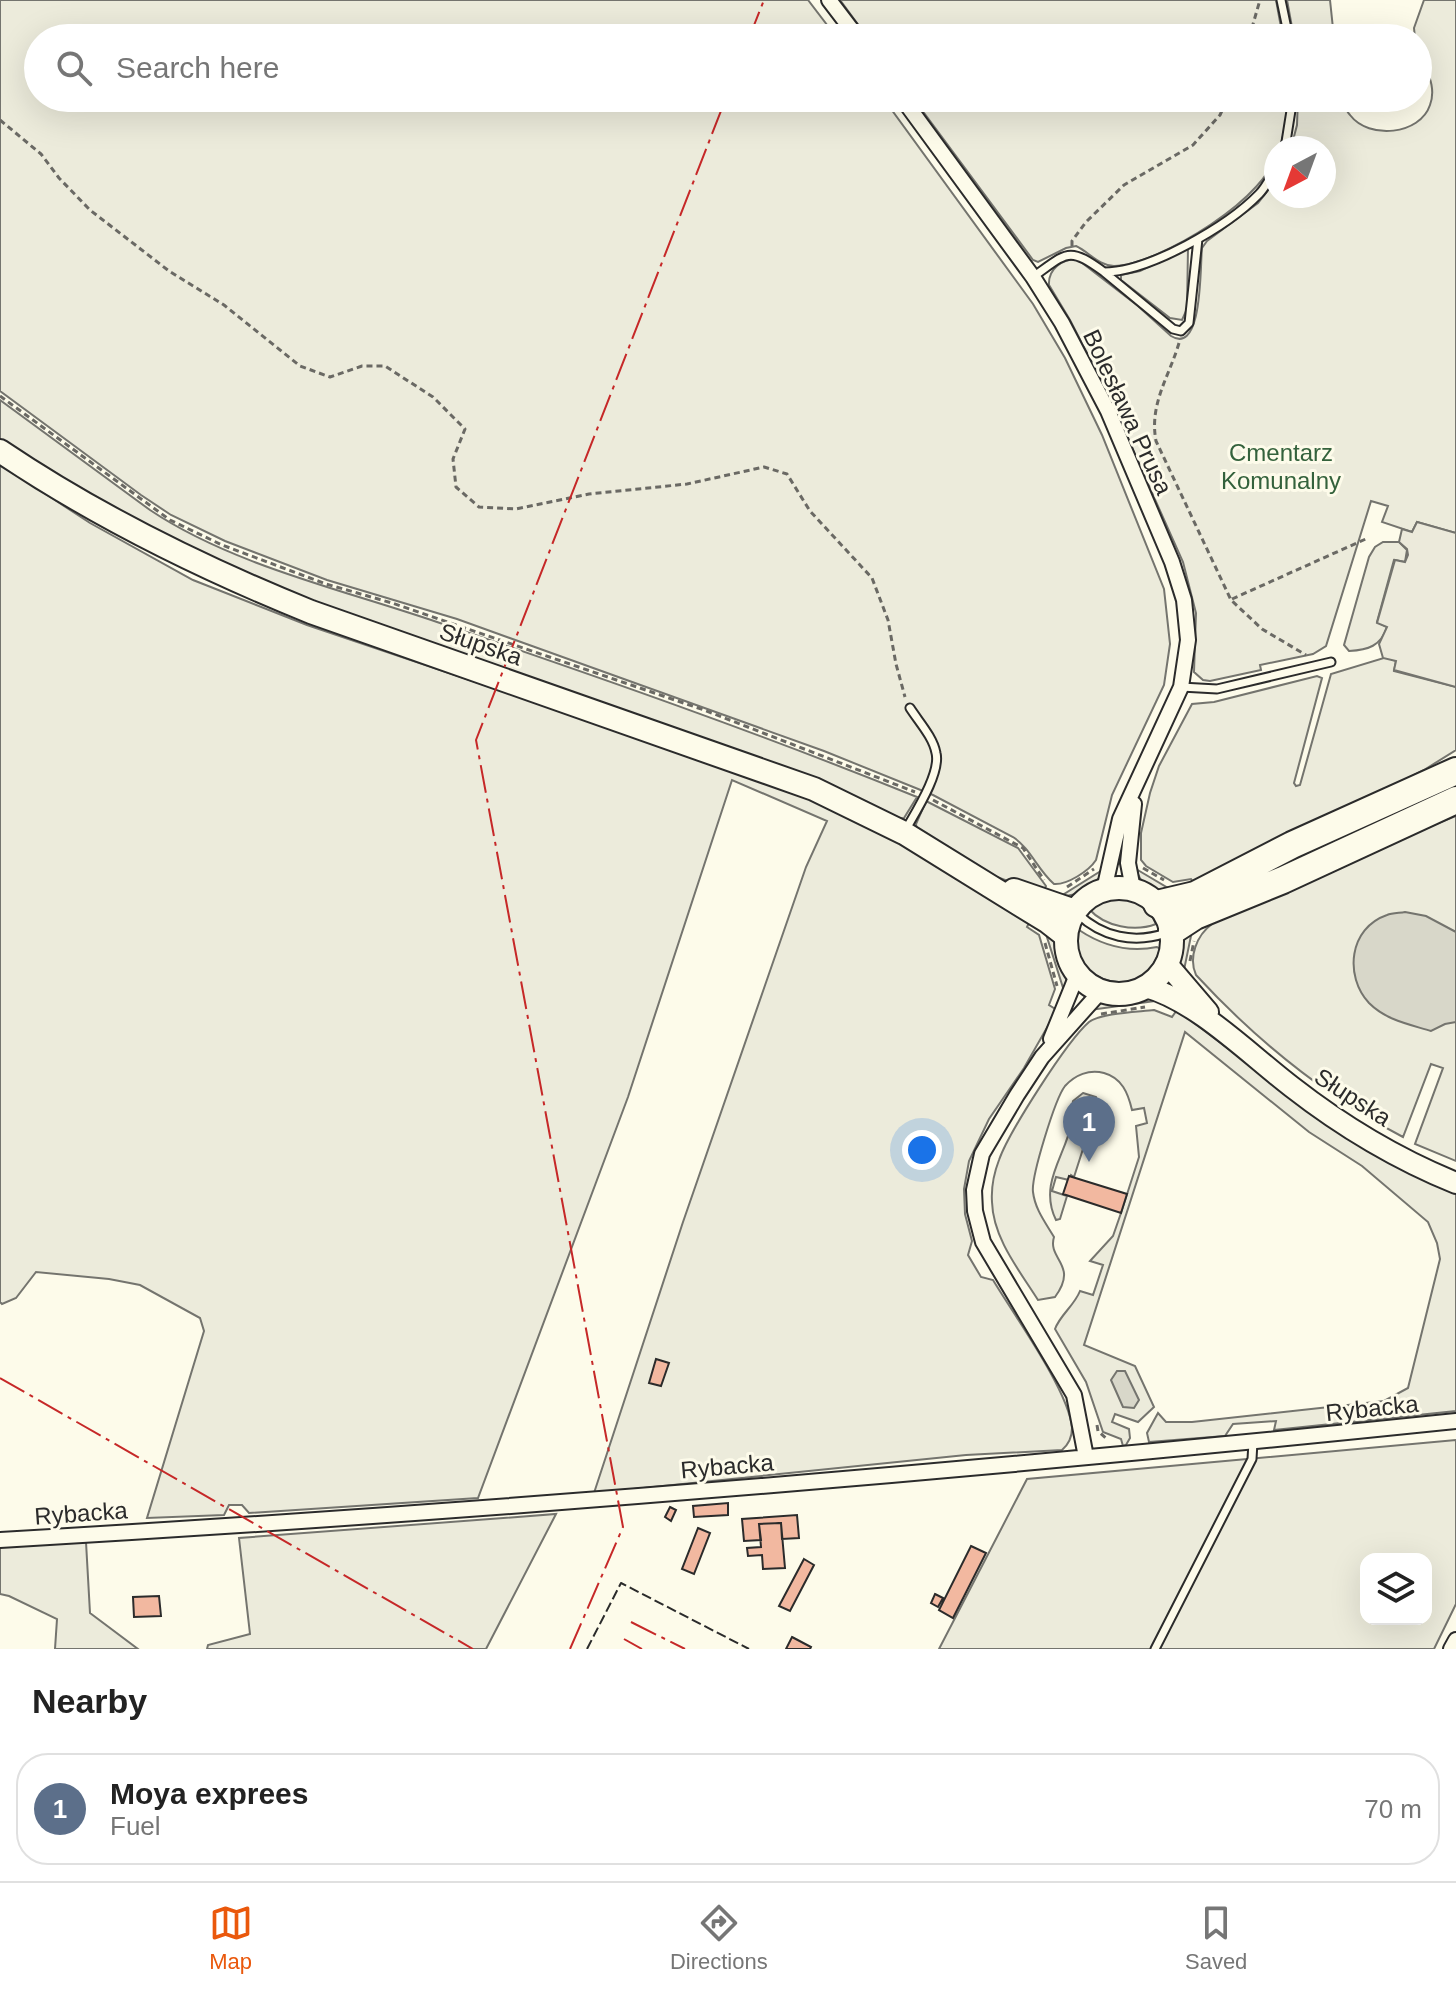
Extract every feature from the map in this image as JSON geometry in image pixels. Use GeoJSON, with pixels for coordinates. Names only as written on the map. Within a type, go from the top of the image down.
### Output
{"type":"FeatureCollection","features":[{"type":"Feature","properties":{"kind":"highway"},"geometry":{"type":"LineString","coordinates":[[1429,783],[1456,763]]}},
{"type":"Feature","properties":{"kind":"highway"},"geometry":{"type":"LineString","coordinates":[[1172,931],[1196,908],[1292,845],[1456,771]]}},
{"type":"Feature","properties":{"kind":"highway"},"geometry":{"type":"LineString","coordinates":[[1157,904],[1196,908],[1425,816],[1456,800]]}},
{"type":"Feature","properties":{"kind":"highway"},"geometry":{"type":"LineString","coordinates":[[1425,816],[1456,807]]}},
{"type":"Feature","properties":{"kind":"main road","name":"Słupska"},"geometry":{"type":"LineString","coordinates":[[0,451],[118,523],[258,590],[311,612],[764,770],[839,800],[904,833],[1066,936]]}},
{"type":"Feature","properties":{"kind":"main road","name":"Słupska"},"geometry":{"type":"LineString","coordinates":[[955,864],[1015,891],[1075,911]]}},
{"type":"Feature","properties":{"kind":"main road"},"geometry":{"type":"LineString","coordinates":[[1133,889],[1157,904],[1172,931],[1172,948],[1178,965],[1162,973],[1146,987],[1123,995],[1101,991],[1077,975],[1068,957],[1066,936],[1075,911],[1093,894],[1104,890],[1133,889]]}},
{"type":"Feature","properties":{"kind":"main road","name":"Słupska"},"geometry":{"type":"LineString","coordinates":[[1178,965],[1232,1038]]}},
{"type":"Feature","properties":{"kind":"main road","name":"Słupska"},"geometry":{"type":"LineString","coordinates":[[1146,987],[1166,994],[1232,1038],[1290,1086],[1355,1132],[1456,1183]]}},
{"type":"Feature","properties":{"kind":"street"},"geometry":{"type":"LineString","coordinates":[[829,0],[847,24]]}},
{"type":"Feature","properties":{"kind":"street","name":"Bolesława Prusa"},"geometry":{"type":"LineString","coordinates":[[912,112],[1033,277],[1062,323],[1101,397],[1179,581],[1186,610],[1188,640],[1181,687],[1120,819],[1104,890]]}},
{"type":"Feature","properties":{"kind":"street","name":"Bolesława Prusa"},"geometry":{"type":"LineString","coordinates":[[1133,889],[1128,863],[1129,838],[1138,779]]}},
{"type":"Feature","properties":{"kind":"street"},"geometry":{"type":"LineString","coordinates":[[1077,975],[1066,1007],[1042,1057],[982,1154],[975,1180],[975,1211],[987,1251],[1074,1395],[1086,1457]]}},
{"type":"Feature","properties":{"kind":"street"},"geometry":{"type":"LineString","coordinates":[[1042,1057],[1101,991]]}},
{"type":"Feature","properties":{"kind":"street","name":"Rybacka"},"geometry":{"type":"LineString","coordinates":[[0,1540],[593,1500],[1120,1455],[1456,1421]]}},
{"type":"Feature","properties":{"kind":"street"},"geometry":{"type":"LineString","coordinates":[[1451,1649],[1456,1640]]}},
{"type":"Feature","properties":{"kind":"lane"},"geometry":{"type":"LineString","coordinates":[[1281,0],[1286,24]]}},
{"type":"Feature","properties":{"kind":"lane"},"geometry":{"type":"LineString","coordinates":[[1287,136],[1291,112]]}},
{"type":"Feature","properties":{"kind":"lane"},"geometry":{"type":"LineString","coordinates":[[1104,272],[1131,269],[1198,239],[1228,220],[1264,187]]}},
{"type":"Feature","properties":{"kind":"lane"},"geometry":{"type":"LineString","coordinates":[[1033,277],[1061,257],[1080,254],[1173,329],[1181,331],[1189,323],[1198,239]]}},
{"type":"Feature","properties":{"kind":"lane"},"geometry":{"type":"LineString","coordinates":[[1181,687],[1208,690],[1331,662]]}},
{"type":"Feature","properties":{"kind":"lane"},"geometry":{"type":"LineString","coordinates":[[904,833],[924,796],[938,760],[930,737],[910,708]]}},
{"type":"Feature","properties":{"kind":"lane"},"geometry":{"type":"LineString","coordinates":[[1255,874],[1292,845]]}},
{"type":"Feature","properties":{"kind":"lane"},"geometry":{"type":"LineString","coordinates":[[1196,908],[1231,893]]}},
{"type":"Feature","properties":{"kind":"lane"},"geometry":{"type":"LineString","coordinates":[[1075,911],[1086,921],[1113,935],[1143,939],[1172,931]]}},
{"type":"Feature","properties":{"kind":"lane"},"geometry":{"type":"LineString","coordinates":[[1155,1649],[1252,1459],[1253,1442]]}},
{"type":"Feature","properties":{"kind":"path"},"geometry":{"type":"LineString","coordinates":[[1253,24],[1260,0]]}},
{"type":"Feature","properties":{"kind":"path"},"geometry":{"type":"LineString","coordinates":[[1072,253],[1072,241],[1105,201],[1142,172],[1193,145],[1221,112]]}},
{"type":"Feature","properties":{"kind":"path"},"geometry":{"type":"LineString","coordinates":[[0,120],[41,154],[90,210],[169,271],[224,305],[300,366],[330,377],[362,366],[385,366],[433,397],[465,429],[453,459],[456,487],[479,507],[516,509],[589,494],[687,484],[764,467],[787,474],[810,511],[872,578],[888,620],[896,664],[910,708]]}},
{"type":"Feature","properties":{"kind":"path"},"geometry":{"type":"LineString","coordinates":[[1181,331],[1155,406],[1153,423],[1156,441],[1231,600],[1262,629],[1305,654],[1319,666]]}},
{"type":"Feature","properties":{"kind":"path"},"geometry":{"type":"LineString","coordinates":[[0,396],[170,520],[222,545],[326,584],[392,603],[704,710],[924,796],[1023,848],[1050,887]]}},
{"type":"Feature","properties":{"kind":"path"},"geometry":{"type":"LineString","coordinates":[[1231,600],[1368,538]]}},
{"type":"Feature","properties":{"kind":"path"},"geometry":{"type":"LineString","coordinates":[[1061,890],[1095,869],[1101,861]]}},
{"type":"Feature","properties":{"kind":"path"},"geometry":{"type":"LineString","coordinates":[[1137,864],[1178,889],[1196,908],[1199,928],[1178,965]]}},
{"type":"Feature","properties":{"kind":"path"},"geometry":{"type":"LineString","coordinates":[[1096,1421],[1103,1438],[1119,1442],[1120,1455]]}},
{"type":"Feature","properties":{"kind":"green space"},"geometry":{"type":"Polygon","coordinates":[[[0,0],[808,0],[826,24],[24,24],[24,112],[893,112],[1033,304],[1065,358],[1102,435],[1164,589],[1170,644],[1164,685],[1112,795],[1096,860],[1071,880],[1054,884],[1025,847],[1013,837],[933,795],[824,751],[457,619],[327,580],[225,541],[171,515],[141,495],[0,391],[0,0]]]}},
{"type":"Feature","properties":{"kind":"green space"},"geometry":{"type":"Polygon","coordinates":[[[840,0],[1276,0],[1280,24],[858,24],[840,0]]]}},
{"type":"Feature","properties":{"kind":"green space"},"geometry":{"type":"Polygon","coordinates":[[[1287,0],[1330,0],[1333,24],[1291,24],[1287,0]]]}},
{"type":"Feature","properties":{"kind":"green space","name":"Cmentarz Komunalny"},"geometry":{"type":"Polygon","coordinates":[[[1424,0],[1456,0],[1456,533],[1417,522],[1412,532],[1382,522],[1388,506],[1371,501],[1326,646],[1313,654],[1260,665],[1261,670],[1203,680],[1194,672],[1196,613],[1183,562],[1106,390],[1049,285],[1049,279],[1061,263],[1077,259],[1171,336],[1181,339],[1189,333],[1194,322],[1200,289],[1202,248],[1207,241],[1264,195],[1264,208],[1336,208],[1336,136],[1294,136],[1297,112],[1348,112],[1358,123],[1369,128],[1393,131],[1416,123],[1426,112],[1432,112],[1432,24],[1415,24],[1424,0]]]}},
{"type":"Feature","properties":{"kind":"green space"},"geometry":{"type":"Polygon","coordinates":[[[923,112],[1287,112],[1283,136],[1264,136],[1264,176],[1236,206],[1211,225],[1184,241],[1133,263],[1109,265],[1076,246],[1038,262],[1033,260],[923,112]]]}},
{"type":"Feature","properties":{"kind":"green space"},"geometry":{"type":"Polygon","coordinates":[[[1188,248],[1187,309],[1182,320],[1170,318],[1121,280],[1121,275],[1140,271],[1188,248]]]}},
{"type":"Feature","properties":{"kind":"green space"},"geometry":{"type":"Polygon","coordinates":[[[0,400],[150,510],[216,546],[289,575],[437,622],[678,706],[917,797],[904,818],[896,819],[314,605],[187,551],[0,442],[0,400]]]}},
{"type":"Feature","properties":{"kind":"green space"},"geometry":{"type":"Polygon","coordinates":[[[0,464],[90,523],[193,580],[307,625],[783,786],[860,820],[1031,919],[1027,927],[1039,935],[1055,989],[1049,1005],[1057,1010],[1024,1068],[989,1119],[969,1161],[964,1189],[965,1214],[972,1241],[968,1255],[981,1277],[993,1280],[1039,1353],[1069,1412],[1071,1438],[1064,1448],[594,1493],[683,1222],[806,867],[827,821],[732,780],[628,1097],[478,1498],[249,1513],[242,1505],[229,1505],[224,1515],[147,1518],[204,1331],[200,1318],[140,1285],[36,1272],[16,1298],[2,1304],[0,1302],[0,464]]]}},
{"type":"Feature","properties":{"kind":"green space"},"geometry":{"type":"Polygon","coordinates":[[[1383,542],[1399,542],[1407,550],[1405,562],[1394,560],[1377,622],[1387,627],[1373,646],[1349,651],[1344,645],[1369,557],[1375,547],[1383,542]]]}},
{"type":"Feature","properties":{"kind":"green space"},"geometry":{"type":"Polygon","coordinates":[[[1387,657],[1396,661],[1394,671],[1456,687],[1456,750],[1424,770],[1195,885],[1191,879],[1173,882],[1146,866],[1141,860],[1141,833],[1150,793],[1159,766],[1192,704],[1214,702],[1317,676],[1322,678],[1294,783],[1296,786],[1300,785],[1331,674],[1387,657]]]}},
{"type":"Feature","properties":{"kind":"green space"},"geometry":{"type":"Polygon","coordinates":[[[926,801],[1018,848],[1046,886],[1042,894],[997,877],[917,831],[916,824],[926,801]]]}},
{"type":"Feature","properties":{"kind":"green space"},"geometry":{"type":"Polygon","coordinates":[[[1456,816],[1456,1161],[1415,1144],[1443,1068],[1431,1064],[1403,1137],[1346,1103],[1292,1065],[1242,1022],[1196,975],[1193,961],[1198,940],[1212,924],[1209,916],[1456,816]]]}},
{"type":"Feature","properties":{"kind":"green space"},"geometry":{"type":"Polygon","coordinates":[[[1104,869],[1087,890],[1061,896],[1104,869]]]}},
{"type":"Feature","properties":{"kind":"green space"},"geometry":{"type":"Polygon","coordinates":[[[1136,869],[1173,891],[1163,896],[1154,892],[1143,883],[1136,869]]]}},
{"type":"Feature","properties":{"kind":"green space"},"geometry":{"type":"Polygon","coordinates":[[[1113,898],[1139,904],[1149,912],[1156,924],[1130,928],[1112,924],[1089,909],[1113,898]]]}},
{"type":"Feature","properties":{"kind":"green space"},"geometry":{"type":"Polygon","coordinates":[[[1079,930],[1116,947],[1160,949],[1150,968],[1136,979],[1119,982],[1103,979],[1089,971],[1078,959],[1075,945],[1079,930]]]}},
{"type":"Feature","properties":{"kind":"green space"},"geometry":{"type":"Polygon","coordinates":[[[1192,931],[1184,970],[1176,960],[1181,936],[1192,931]]]}},
{"type":"Feature","properties":{"kind":"green space"},"geometry":{"type":"Polygon","coordinates":[[[1046,934],[1057,942],[1067,975],[1065,994],[1046,934]]]}},
{"type":"Feature","properties":{"kind":"green space"},"geometry":{"type":"Polygon","coordinates":[[[1147,996],[1162,1000],[1090,1010],[1101,1002],[1147,996]]]}},
{"type":"Feature","properties":{"kind":"green space"},"geometry":{"type":"Polygon","coordinates":[[[1154,1010],[1172,1017],[1177,1010],[1345,1137],[1456,1193],[1456,1411],[1274,1430],[1276,1421],[1233,1424],[1225,1436],[1149,1442],[1147,1433],[1158,1413],[1166,1422],[1192,1422],[1384,1401],[1408,1388],[1440,1259],[1428,1222],[1362,1166],[1309,1132],[1185,1032],[1084,1345],[1135,1366],[1154,1407],[1138,1422],[1115,1414],[1112,1422],[1129,1429],[1130,1438],[1126,1445],[1123,1446],[1121,1439],[1103,1432],[1086,1382],[1055,1329],[1080,1291],[1093,1295],[1103,1265],[1090,1261],[1113,1236],[1139,1157],[1136,1126],[1147,1123],[1144,1108],[1132,1110],[1120,1082],[1098,1072],[1078,1076],[1065,1086],[1061,1094],[1050,1121],[1033,1184],[1038,1210],[1054,1237],[1053,1245],[1063,1270],[1062,1286],[1055,1297],[1038,1300],[1008,1253],[993,1215],[992,1186],[999,1160],[1014,1129],[1079,1032],[1095,1019],[1154,1010]]]}},
{"type":"Feature","properties":{"kind":"green space"},"geometry":{"type":"Polygon","coordinates":[[[1083,1093],[1096,1097],[1100,1111],[1091,1124],[1074,1177],[1071,1175],[1069,1180],[1056,1177],[1052,1191],[1067,1196],[1060,1219],[1056,1220],[1051,1207],[1052,1182],[1069,1134],[1073,1101],[1083,1093]]]}},
{"type":"Feature","properties":{"kind":"green space"},"geometry":{"type":"Polygon","coordinates":[[[1456,1440],[1456,1604],[1434,1649],[939,1649],[1027,1479],[1456,1440]]]}},
{"type":"Feature","properties":{"kind":"green space"},"geometry":{"type":"Polygon","coordinates":[[[556,1514],[486,1649],[207,1649],[208,1645],[250,1634],[239,1538],[556,1514]]]}},
{"type":"Feature","properties":{"kind":"green space"},"geometry":{"type":"Polygon","coordinates":[[[86,1542],[90,1613],[138,1649],[55,1649],[57,1619],[0,1594],[0,1546],[86,1542]]]}},
{"type":"Feature","properties":{"kind":"shaded area"},"geometry":{"type":"Polygon","coordinates":[[[1417,522],[1456,533],[1456,687],[1394,670],[1396,661],[1383,658],[1379,644],[1387,627],[1377,623],[1395,560],[1405,562],[1408,555],[1407,549],[1399,542],[1402,529],[1412,532],[1417,522]]]}},
{"type":"Feature","properties":{"kind":"shaded area"},"geometry":{"type":"Polygon","coordinates":[[[1405,912],[1426,916],[1456,932],[1456,1022],[1431,1031],[1383,1014],[1369,1003],[1356,980],[1354,954],[1365,930],[1387,915],[1405,912]]]}},
{"type":"Feature","properties":{"kind":"shaded area"},"geometry":{"type":"Polygon","coordinates":[[[1117,1371],[1125,1371],[1139,1400],[1134,1408],[1123,1407],[1111,1380],[1117,1371]]]}},
{"type":"Feature","properties":{"kind":"building"},"geometry":{"type":"Polygon","coordinates":[[[1069,1176],[1127,1194],[1121,1213],[1063,1194],[1069,1176]]]}},
{"type":"Feature","properties":{"kind":"building"},"geometry":{"type":"Polygon","coordinates":[[[656,1359],[669,1363],[661,1386],[649,1383],[656,1359]]]}},
{"type":"Feature","properties":{"kind":"building"},"geometry":{"type":"Polygon","coordinates":[[[728,1503],[728,1515],[694,1517],[693,1506],[728,1503]]]}},
{"type":"Feature","properties":{"kind":"building"},"geometry":{"type":"Polygon","coordinates":[[[670,1507],[676,1510],[671,1521],[665,1517],[670,1507]]]}},
{"type":"Feature","properties":{"kind":"building"},"geometry":{"type":"Polygon","coordinates":[[[797,1515],[799,1538],[782,1539],[781,1523],[759,1524],[761,1540],[744,1541],[742,1519],[797,1515]]]}},
{"type":"Feature","properties":{"kind":"building"},"geometry":{"type":"Polygon","coordinates":[[[781,1523],[785,1568],[763,1569],[762,1555],[748,1556],[747,1548],[761,1547],[759,1524],[781,1523]]]}},
{"type":"Feature","properties":{"kind":"building"},"geometry":{"type":"Polygon","coordinates":[[[698,1528],[710,1533],[694,1574],[682,1569],[698,1528]]]}},
{"type":"Feature","properties":{"kind":"building"},"geometry":{"type":"Polygon","coordinates":[[[971,1546],[986,1553],[953,1618],[939,1610],[971,1546]]]}},
{"type":"Feature","properties":{"kind":"building"},"geometry":{"type":"Polygon","coordinates":[[[804,1559],[814,1565],[790,1611],[779,1606],[804,1559]]]}},
{"type":"Feature","properties":{"kind":"building"},"geometry":{"type":"Polygon","coordinates":[[[935,1594],[943,1598],[938,1607],[931,1603],[935,1594]]]}},
{"type":"Feature","properties":{"kind":"building"},"geometry":{"type":"Polygon","coordinates":[[[159,1596],[161,1616],[134,1617],[133,1597],[159,1596]]]}},
{"type":"Feature","properties":{"kind":"building"},"geometry":{"type":"Polygon","coordinates":[[[792,1637],[811,1647],[810,1649],[786,1649],[792,1637]]]}},
{"type":"Feature","properties":{"kind":"fence"},"geometry":{"type":"LineString","coordinates":[[587,1649],[621,1583],[749,1649]]}},
{"type":"Feature","properties":{"kind":"power"},"geometry":{"type":"LineString","coordinates":[[755,24],[764,0]]}},
{"type":"Feature","properties":{"kind":"power"},"geometry":{"type":"LineString","coordinates":[[570,1649],[623,1527],[476,740],[721,112]]}},
{"type":"Feature","properties":{"kind":"power"},"geometry":{"type":"LineString","coordinates":[[0,1378],[473,1649]]}},
{"type":"Feature","properties":{"kind":"power"},"geometry":{"type":"LineString","coordinates":[[631,1622],[685,1649]]}},
{"type":"Feature","properties":{"kind":"power"},"geometry":{"type":"LineString","coordinates":[[624,1639],[642,1649]]}},
{"type":"Feature","properties":{"kind":"place","name":"Moya exprees"},"geometry":{"type":"Point","coordinates":[1089,1162]}}]}
